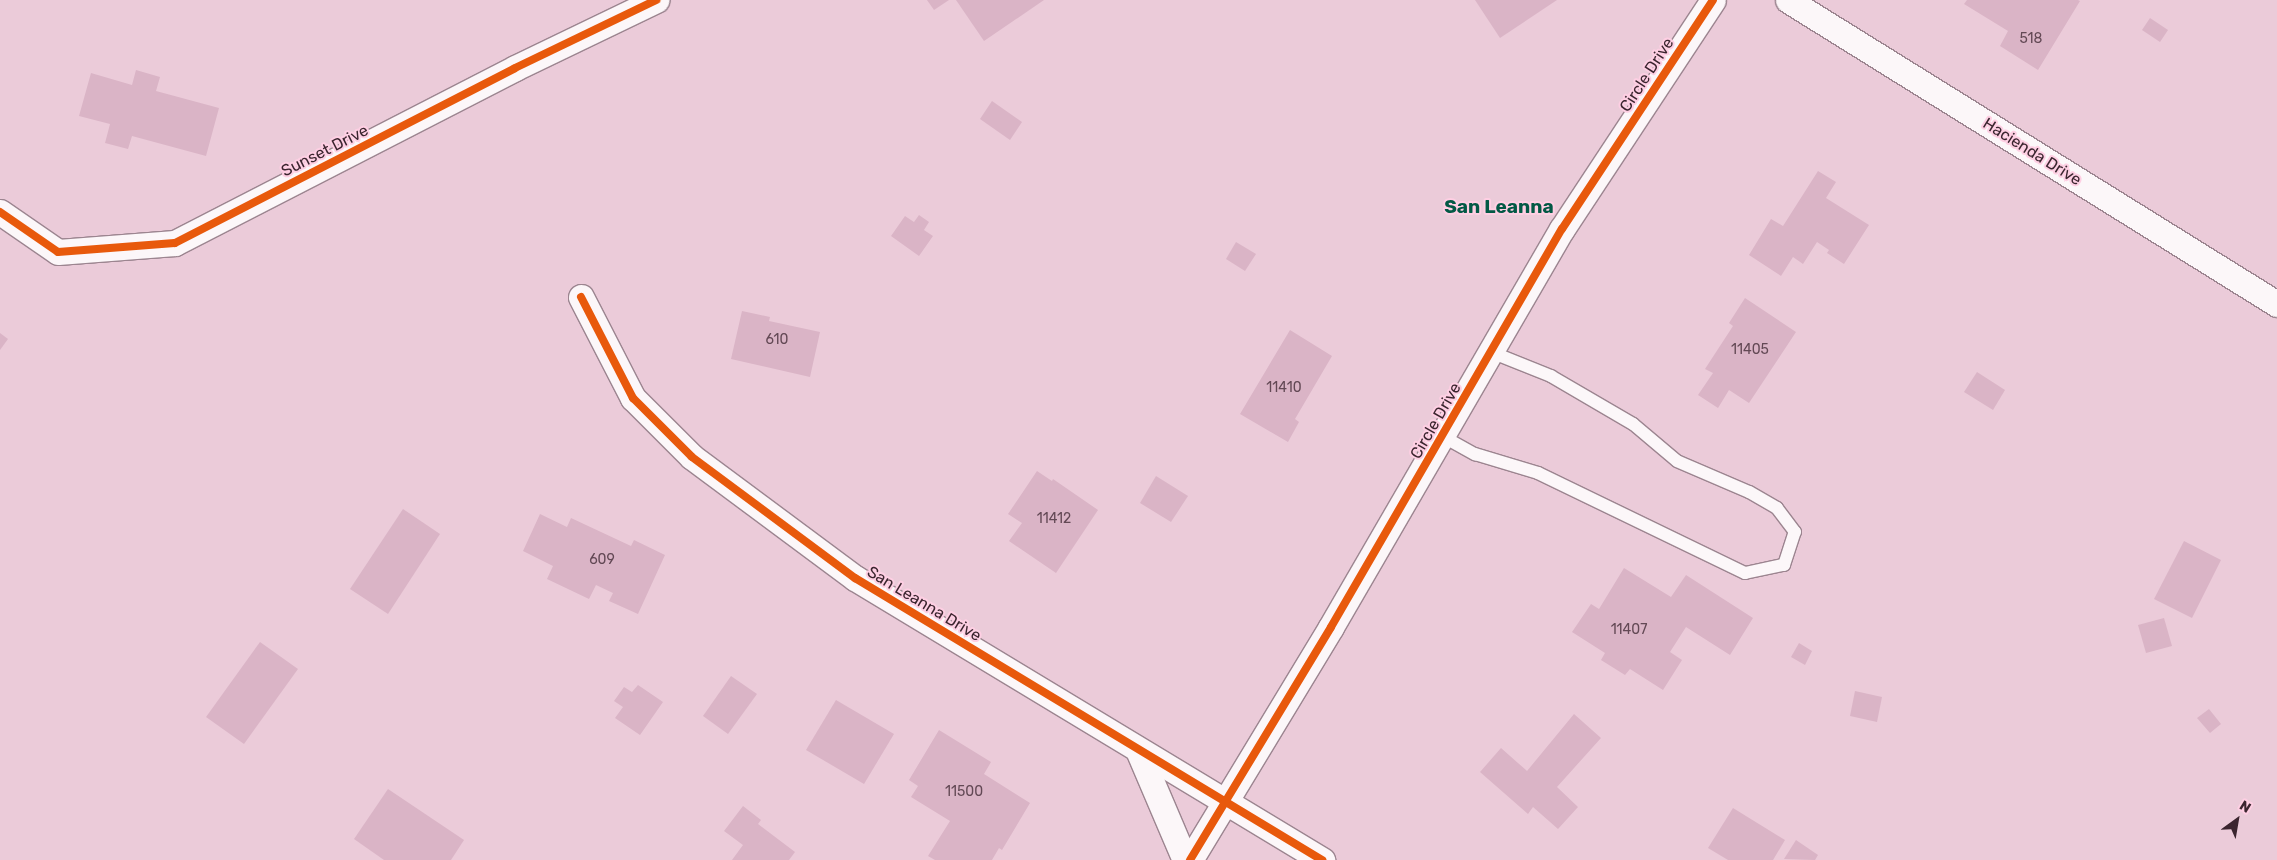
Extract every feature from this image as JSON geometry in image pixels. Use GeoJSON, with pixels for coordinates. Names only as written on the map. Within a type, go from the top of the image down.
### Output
{"type":"FeatureCollection","features":[{"type":"Feature","properties":{"kind":"street","name":"Sunset Drive"},"geometry":{"type":"LineString","coordinates":[[0,212],[58,252],[175,244],[515,68],[656,0]]}},
{"type":"Feature","properties":{"kind":"street","name":"Circle Drive"},"geometry":{"type":"LineString","coordinates":[[1190,860],[1332,627],[1562,229],[1713,0]]}},
{"type":"Feature","properties":{"kind":"street","name":"Hacienda Drive"},"geometry":{"type":"LineString","coordinates":[[1788,0],[2277,304]]}},
{"type":"Feature","properties":{"kind":"street","name":"San Leanna Drive"},"geometry":{"type":"LineString","coordinates":[[581,297],[633,398],[692,457],[855,578],[1322,860]]}},
{"type":"Feature","properties":{"kind":"street"},"geometry":{"type":"LineString","coordinates":[[1138,750],[1185,860]]}},
{"type":"Feature","properties":{"kind":"lane"},"geometry":{"type":"LineString","coordinates":[[1442,436],[1475,454],[1538,472],[1745,573],[1784,565],[1795,532],[1777,508],[1749,492],[1677,461],[1633,424],[1551,376],[1491,352]]}},
{"type":"Feature","properties":{"kind":"building"},"geometry":{"type":"Polygon","coordinates":[[[927,0],[949,0],[934,10],[927,0]]]}},
{"type":"Feature","properties":{"kind":"building"},"geometry":{"type":"Polygon","coordinates":[[[956,0],[1044,0],[984,41],[956,0]]]}},
{"type":"Feature","properties":{"kind":"building"},"geometry":{"type":"Polygon","coordinates":[[[1475,0],[1557,0],[1500,38],[1475,0]]]}},
{"type":"Feature","properties":{"kind":"building"},"geometry":{"type":"Polygon","coordinates":[[[1967,0],[2080,1],[2038,70],[2000,46],[2008,31],[1964,4],[1967,0]]]}},
{"type":"Feature","properties":{"kind":"building"},"geometry":{"type":"Polygon","coordinates":[[[2150,18],[2168,30],[2160,42],[2142,30],[2150,18]]]}},
{"type":"Feature","properties":{"kind":"building"},"geometry":{"type":"Polygon","coordinates":[[[136,70],[160,77],[156,91],[219,108],[206,156],[132,136],[128,149],[105,143],[110,124],[79,116],[91,73],[132,85],[136,70]]]}},
{"type":"Feature","properties":{"kind":"building"},"geometry":{"type":"Polygon","coordinates":[[[992,101],[1022,122],[1010,140],[980,119],[992,101]]]}},
{"type":"Feature","properties":{"kind":"building"},"geometry":{"type":"Polygon","coordinates":[[[1818,171],[1836,182],[1826,198],[1869,225],[1844,264],[1827,253],[1829,250],[1817,242],[1803,264],[1793,257],[1781,276],[1749,255],[1771,219],[1783,226],[1818,171]]]}},
{"type":"Feature","properties":{"kind":"building"},"geometry":{"type":"Polygon","coordinates":[[[919,215],[929,222],[924,230],[933,236],[919,256],[891,236],[905,216],[914,222],[919,215]]]}},
{"type":"Feature","properties":{"kind":"building"},"geometry":{"type":"Polygon","coordinates":[[[1236,242],[1256,254],[1245,271],[1226,259],[1236,242]]]}},
{"type":"Feature","properties":{"kind":"building"},"geometry":{"type":"Polygon","coordinates":[[[1745,298],[1796,332],[1749,403],[1729,390],[1718,408],[1698,395],[1713,373],[1705,369],[1733,326],[1729,323],[1745,298]]]}},
{"type":"Feature","properties":{"kind":"building"},"geometry":{"type":"Polygon","coordinates":[[[742,311],[770,317],[769,321],[820,332],[810,377],[731,359],[742,311]]]}},
{"type":"Feature","properties":{"kind":"building"},"geometry":{"type":"Polygon","coordinates":[[[1290,330],[1332,356],[1295,419],[1299,422],[1288,442],[1240,414],[1290,330]]]}},
{"type":"Feature","properties":{"kind":"building"},"geometry":{"type":"Polygon","coordinates":[[[0,333],[8,339],[0,350],[0,333]]]}},
{"type":"Feature","properties":{"kind":"building"},"geometry":{"type":"Polygon","coordinates":[[[1977,372],[2005,390],[1993,410],[1964,392],[1977,372]]]}},
{"type":"Feature","properties":{"kind":"building"},"geometry":{"type":"Polygon","coordinates":[[[1037,471],[1052,481],[1053,479],[1098,510],[1056,573],[1009,541],[1022,523],[1008,514],[1037,471]]]}},
{"type":"Feature","properties":{"kind":"building"},"geometry":{"type":"Polygon","coordinates":[[[1156,476],[1188,496],[1171,522],[1140,503],[1156,476]]]}},
{"type":"Feature","properties":{"kind":"building"},"geometry":{"type":"Polygon","coordinates":[[[403,509],[440,534],[388,614],[350,589],[403,509]]]}},
{"type":"Feature","properties":{"kind":"building"},"geometry":{"type":"Polygon","coordinates":[[[540,514],[567,527],[571,518],[631,546],[634,540],[665,555],[638,614],[609,601],[613,593],[596,585],[589,599],[547,579],[553,566],[523,551],[540,514]]]}},
{"type":"Feature","properties":{"kind":"building"},"geometry":{"type":"Polygon","coordinates":[[[2184,541],[2221,560],[2192,618],[2154,599],[2184,541]]]}},
{"type":"Feature","properties":{"kind":"building"},"geometry":{"type":"Polygon","coordinates":[[[1624,568],[1671,597],[1686,575],[1753,618],[1730,655],[1686,627],[1670,652],[1682,660],[1663,690],[1630,669],[1625,675],[1601,660],[1605,653],[1572,632],[1591,604],[1599,609],[1624,568]]]}},
{"type":"Feature","properties":{"kind":"building"},"geometry":{"type":"Polygon","coordinates":[[[2164,618],[2172,646],[2146,653],[2138,625],[2164,618]]]}},
{"type":"Feature","properties":{"kind":"building"},"geometry":{"type":"Polygon","coordinates":[[[260,642],[298,669],[244,744],[206,717],[260,642]]]}},
{"type":"Feature","properties":{"kind":"building"},"geometry":{"type":"Polygon","coordinates":[[[1799,643],[1812,651],[1805,665],[1791,657],[1799,643]]]}},
{"type":"Feature","properties":{"kind":"building"},"geometry":{"type":"Polygon","coordinates":[[[731,676],[757,694],[728,734],[703,716],[731,676]]]}},
{"type":"Feature","properties":{"kind":"building"},"geometry":{"type":"Polygon","coordinates":[[[638,685],[663,702],[640,735],[615,718],[623,707],[614,701],[624,687],[632,692],[638,685]]]}},
{"type":"Feature","properties":{"kind":"building"},"geometry":{"type":"Polygon","coordinates":[[[1855,691],[1882,697],[1877,722],[1850,716],[1855,691]]]}},
{"type":"Feature","properties":{"kind":"building"},"geometry":{"type":"Polygon","coordinates":[[[836,700],[894,734],[864,784],[806,750],[836,700]]]}},
{"type":"Feature","properties":{"kind":"building"},"geometry":{"type":"Polygon","coordinates":[[[2209,709],[2221,724],[2210,733],[2197,718],[2209,709]]]}},
{"type":"Feature","properties":{"kind":"building"},"geometry":{"type":"Polygon","coordinates":[[[1574,714],[1601,738],[1557,787],[1578,807],[1558,829],[1533,807],[1528,814],[1480,772],[1501,748],[1527,771],[1574,714]]]}},
{"type":"Feature","properties":{"kind":"building"},"geometry":{"type":"Polygon","coordinates":[[[939,730],[991,762],[984,774],[1030,803],[1002,850],[999,848],[992,860],[935,860],[928,856],[950,821],[911,797],[918,786],[909,780],[939,730]]]}},
{"type":"Feature","properties":{"kind":"building"},"geometry":{"type":"Polygon","coordinates":[[[388,789],[464,840],[451,860],[384,860],[354,839],[388,789]]]}},
{"type":"Feature","properties":{"kind":"building"},"geometry":{"type":"Polygon","coordinates":[[[743,806],[761,820],[758,824],[795,852],[789,860],[732,860],[743,845],[724,831],[743,806]]]}},
{"type":"Feature","properties":{"kind":"building"},"geometry":{"type":"Polygon","coordinates":[[[1733,808],[1785,840],[1773,860],[1728,860],[1708,848],[1733,808]]]}},
{"type":"Feature","properties":{"kind":"building"},"geometry":{"type":"Polygon","coordinates":[[[1796,840],[1818,855],[1815,860],[1784,859],[1796,840]]]}},
{"type":"Feature","properties":{"kind":"cycle path"},"geometry":{"type":"LineString","coordinates":[[0,212],[58,252],[175,243],[515,68],[656,0]]}},
{"type":"Feature","properties":{"kind":"cycle path"},"geometry":{"type":"LineString","coordinates":[[1190,860],[1331,627],[1562,229],[1713,0]]}},
{"type":"Feature","properties":{"kind":"cycle path"},"geometry":{"type":"LineString","coordinates":[[581,297],[633,398],[692,457],[855,578],[1322,860]]}},
{"type":"Feature","properties":{"kind":"district","name":"San Leanna"},"geometry":{"type":"Point","coordinates":[1499,207]}}]}
